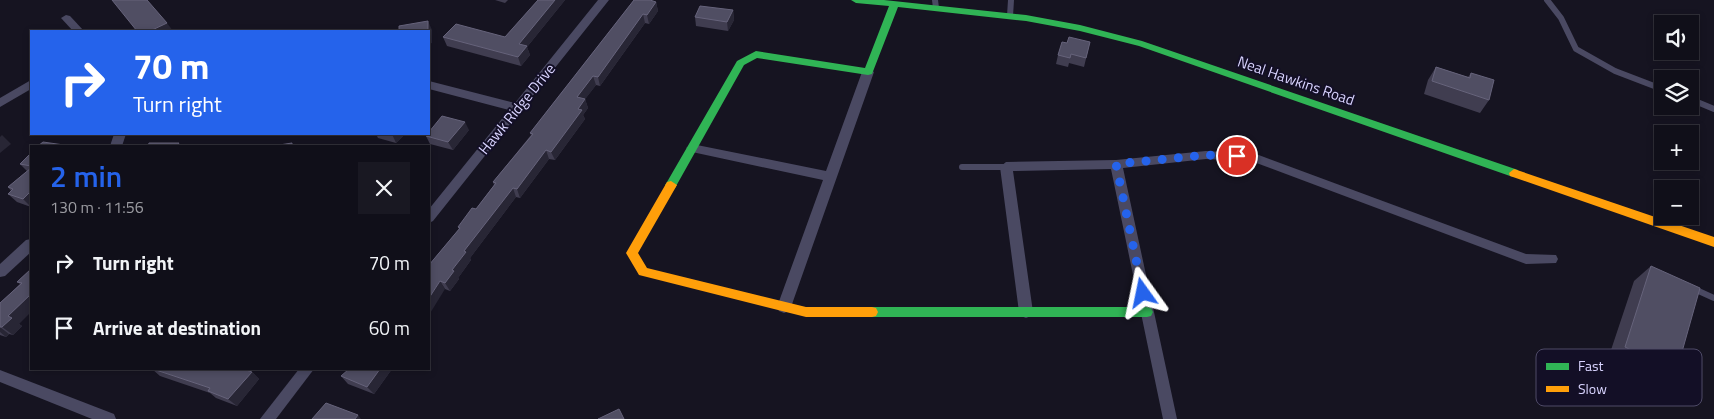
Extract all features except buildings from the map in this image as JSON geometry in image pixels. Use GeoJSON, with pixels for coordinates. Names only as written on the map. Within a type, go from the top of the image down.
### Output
{"type":"FeatureCollection","features":[{"type":"Feature","properties":{"kind":"street","name":"Hawk Ridge Drive"},"geometry":{"type":"LineString","coordinates":[[430,217],[604,0]]}},
{"type":"Feature","properties":{"kind":"street","name":"Neal Hawkins Road"},"geometry":{"type":"LineString","coordinates":[[856,0],[894,4],[935,4],[1080,28],[1142,44],[1714,242]]}},
{"type":"Feature","properties":{"kind":"street"},"geometry":{"type":"LineString","coordinates":[[784,307],[894,4]]}},
{"type":"Feature","properties":{"kind":"street"},"geometry":{"type":"LineString","coordinates":[[66,18],[78,30]]}},
{"type":"Feature","properties":{"kind":"street"},"geometry":{"type":"LineString","coordinates":[[868,72],[756,54],[740,63],[632,253],[642,272],[806,312],[1147,312]]}},
{"type":"Feature","properties":{"kind":"street"},"geometry":{"type":"LineString","coordinates":[[0,103],[30,85]]}},
{"type":"Feature","properties":{"kind":"street"},"geometry":{"type":"LineString","coordinates":[[430,85],[517,108]]}},
{"type":"Feature","properties":{"kind":"street"},"geometry":{"type":"LineString","coordinates":[[692,148],[831,177]]}},
{"type":"Feature","properties":{"kind":"street"},"geometry":{"type":"LineString","coordinates":[[1026,312],[1006,167],[1116,164],[1206,155],[1252,157],[1526,259],[1551,259]]}},
{"type":"Feature","properties":{"kind":"street"},"geometry":{"type":"LineString","coordinates":[[1116,164],[1170,419]]}},
{"type":"Feature","properties":{"kind":"street"},"geometry":{"type":"LineString","coordinates":[[0,272],[30,245]]}},
{"type":"Feature","properties":{"kind":"street"},"geometry":{"type":"LineString","coordinates":[[267,419],[307,370]]}},
{"type":"Feature","properties":{"kind":"street"},"geometry":{"type":"LineString","coordinates":[[0,376],[101,418]]}},
{"type":"Feature","properties":{"kind":"lane"},"geometry":{"type":"LineString","coordinates":[[1010,16],[1011,0]]}},
{"type":"Feature","properties":{"kind":"lane"},"geometry":{"type":"LineString","coordinates":[[1547,0],[1561,18],[1576,49],[1615,71],[1654,86]]}},
{"type":"Feature","properties":{"kind":"lane"},"geometry":{"type":"LineString","coordinates":[[1699,103],[1714,109]]}},
{"type":"Feature","properties":{"kind":"lane"},"geometry":{"type":"LineString","coordinates":[[962,167],[1006,167]]}},
{"type":"Feature","properties":{"kind":"lane"},"geometry":{"type":"LineString","coordinates":[[1688,286],[1714,298]]}},
{"type":"Feature","properties":{"kind":"traffic: fast"},"geometry":{"type":"LineString","coordinates":[[856,0],[1026,18],[1080,28],[1142,44],[1514,173]]}},
{"type":"Feature","properties":{"kind":"traffic: fast"},"geometry":{"type":"LineString","coordinates":[[671,185],[740,63],[756,54],[868,72],[895,4]]}},
{"type":"Feature","properties":{"kind":"traffic: fast"},"geometry":{"type":"LineString","coordinates":[[872,312],[1147,312]]}},
{"type":"Feature","properties":{"kind":"traffic: slow"},"geometry":{"type":"LineString","coordinates":[[1514,173],[1714,242]]}},
{"type":"Feature","properties":{"kind":"traffic: slow"},"geometry":{"type":"LineString","coordinates":[[671,185],[632,253],[643,272],[806,312],[872,312]]}},
{"type":"Feature","properties":{"kind":"route"},"geometry":{"type":"LineString","coordinates":[[1143,293],[1116,164],[1206,155],[1237,156]]}}]}
